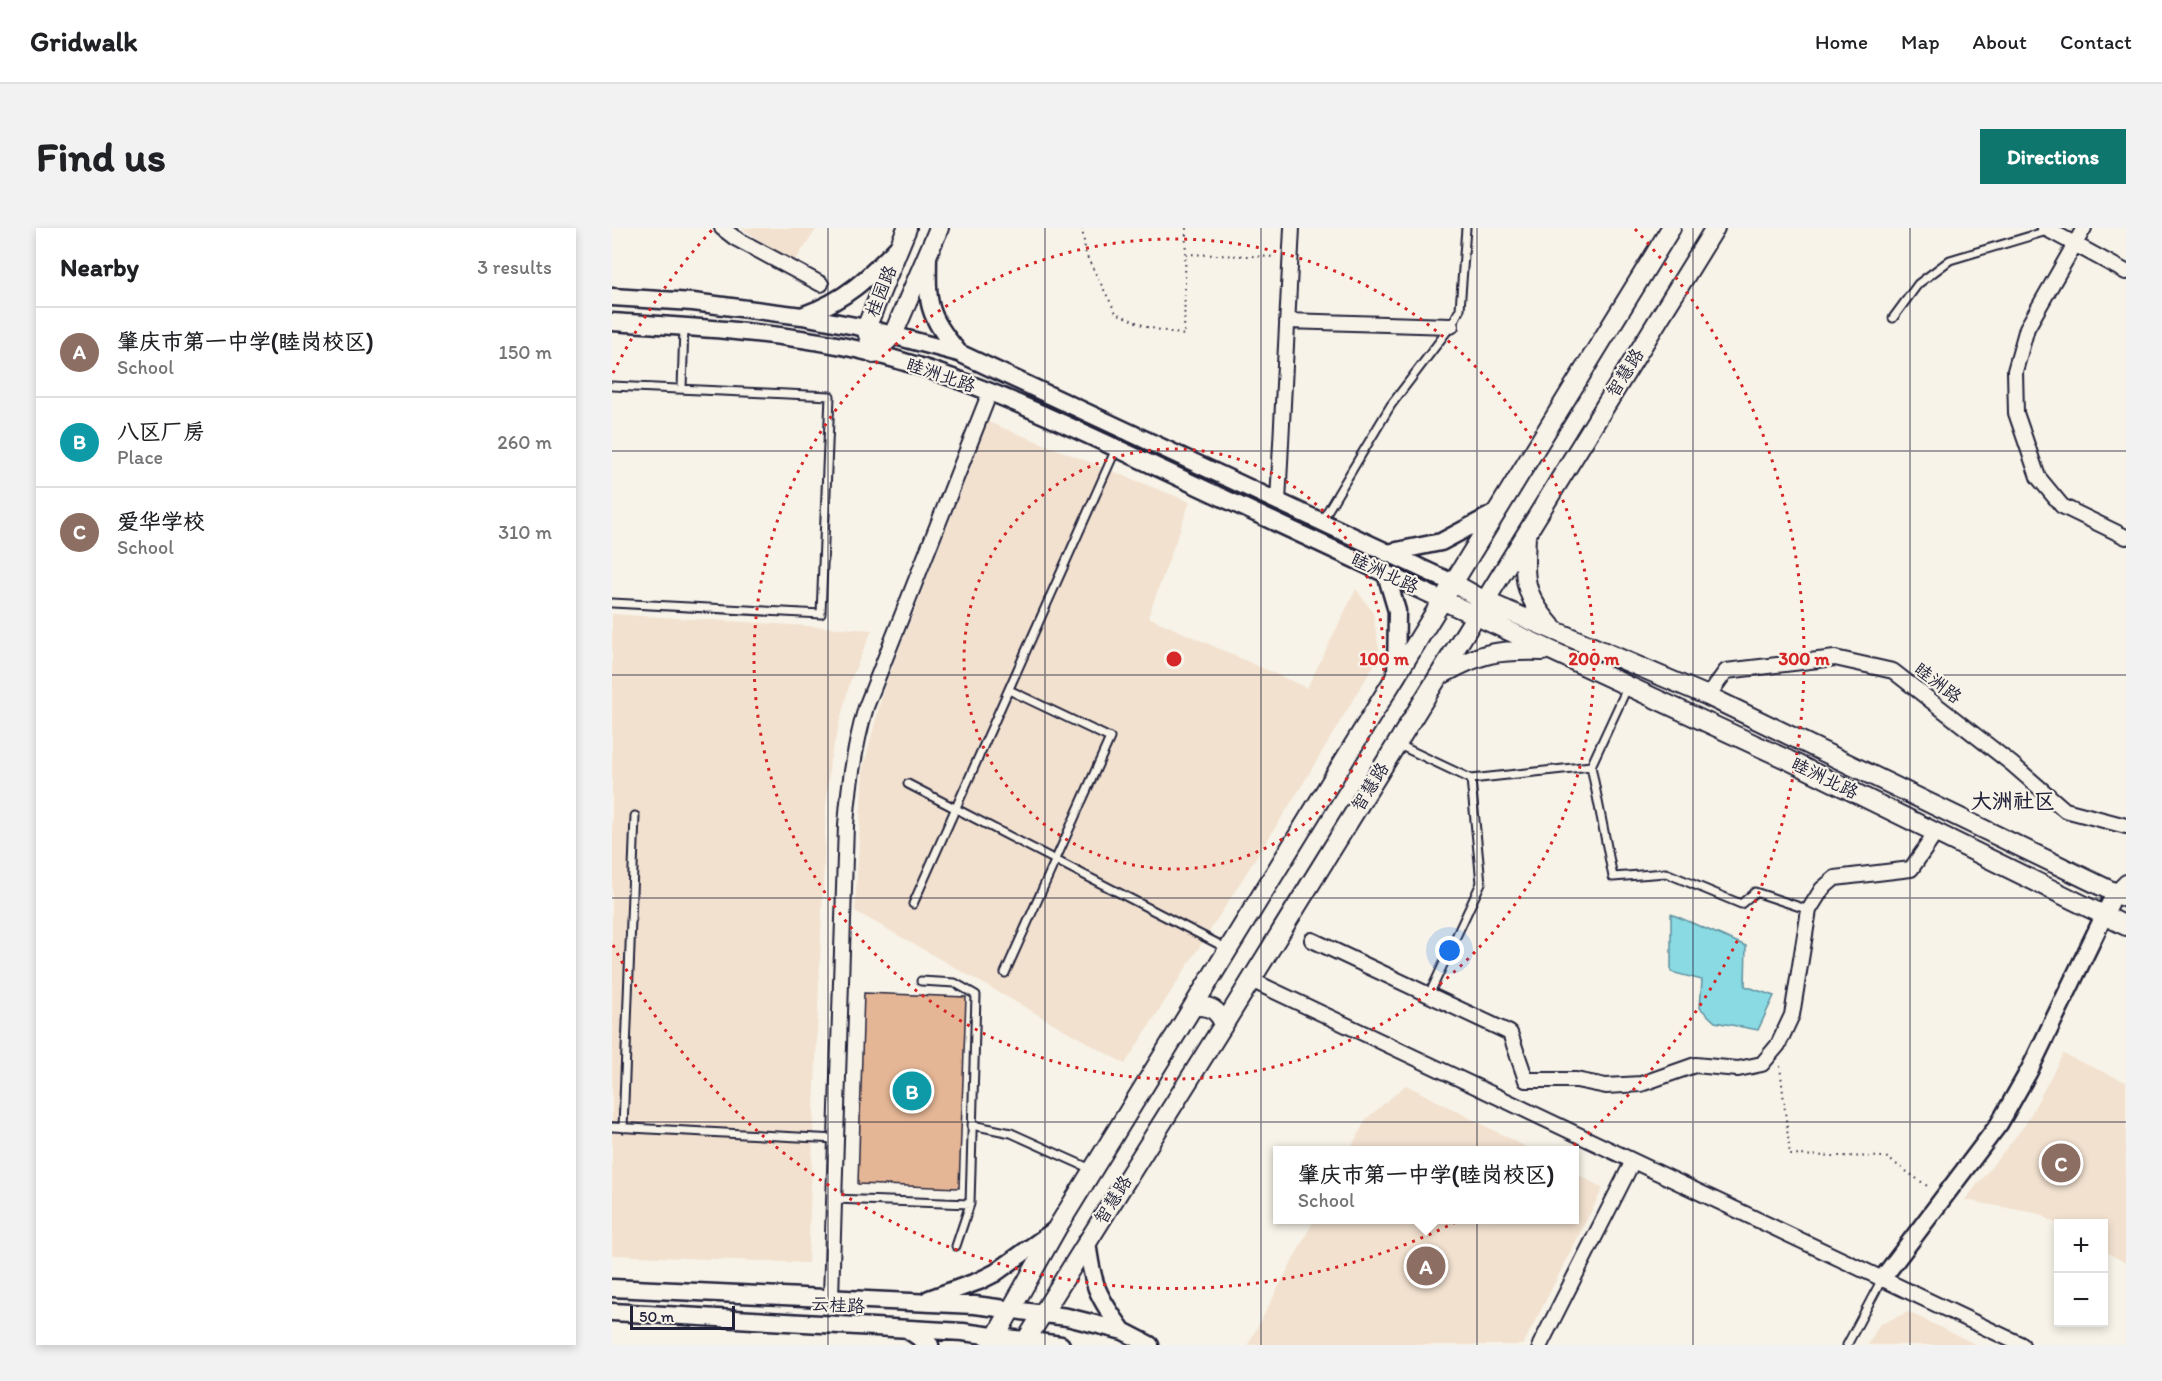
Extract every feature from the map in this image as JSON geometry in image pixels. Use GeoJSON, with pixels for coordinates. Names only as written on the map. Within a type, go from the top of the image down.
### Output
{"type":"FeatureCollection","features":[{"type":"Feature","properties":{"kind":"main road","name":"桂园路"},"geometry":{"type":"LineString","coordinates":[[874,354],[866,328],[907,228]]}},
{"type":"Feature","properties":{"kind":"main road"},"geometry":{"type":"LineString","coordinates":[[874,354],[893,335],[939,228]]}},
{"type":"Feature","properties":{"kind":"main road","name":"智慧路"},"geometry":{"type":"LineString","coordinates":[[994,1340],[1057,1228],[1671,228]]}},
{"type":"Feature","properties":{"kind":"main road","name":"智慧路"},"geometry":{"type":"LineString","coordinates":[[1024,1342],[1224,1024],[1715,228]]}},
{"type":"Feature","properties":{"kind":"main road"},"geometry":{"type":"LineString","coordinates":[[1527,533],[1524,567],[1526,589],[1537,610],[1554,630]]}},
{"type":"Feature","properties":{"kind":"main road","name":"睦洲北路"},"geometry":{"type":"LineString","coordinates":[[1453,583],[1480,608],[1552,651],[1788,760],[2126,926]]}},
{"type":"Feature","properties":{"kind":"main road","name":"睦洲北路"},"geometry":{"type":"LineString","coordinates":[[1442,600],[1480,608],[1554,630],[1708,696],[2122,891]]}},
{"type":"Feature","properties":{"kind":"main road"},"geometry":{"type":"LineString","coordinates":[[1439,676],[1466,660],[1488,653],[1508,650],[1552,651]]}},
{"type":"Feature","properties":{"kind":"main road"},"geometry":{"type":"LineString","coordinates":[[1195,1006],[1207,1006],[1220,1014],[1224,1024]]}},
{"type":"Feature","properties":{"kind":"street"},"geometry":{"type":"LineString","coordinates":[[722,228],[735,238],[820,285]]}},
{"type":"Feature","properties":{"kind":"street"},"geometry":{"type":"LineString","coordinates":[[1278,502],[1292,228]]}},
{"type":"Feature","properties":{"kind":"street"},"geometry":{"type":"LineString","coordinates":[[2084,228],[2027,328],[2014,371],[2016,413],[2038,477],[2061,506],[2126,537]]}},
{"type":"Feature","properties":{"kind":"street"},"geometry":{"type":"LineString","coordinates":[[2047,229],[2126,272]]}},
{"type":"Feature","properties":{"kind":"street"},"geometry":{"type":"LineString","coordinates":[[802,316],[825,308],[865,282],[899,246]]}},
{"type":"Feature","properties":{"kind":"street"},"geometry":{"type":"LineString","coordinates":[[928,254],[929,306],[934,319],[959,353]]}},
{"type":"Feature","properties":{"kind":"street","name":"睦洲北路"},"geometry":{"type":"LineString","coordinates":[[612,297],[703,303],[802,316],[866,328],[959,353],[1453,583]]}},
{"type":"Feature","properties":{"kind":"street"},"geometry":{"type":"LineString","coordinates":[[1287,321],[1451,326]]}},
{"type":"Feature","properties":{"kind":"street","name":"睦洲北路"},"geometry":{"type":"LineString","coordinates":[[612,322],[807,340],[874,354],[990,392],[1013,400],[1442,600]]}},
{"type":"Feature","properties":{"kind":"street"},"geometry":{"type":"LineString","coordinates":[[831,1297],[846,825],[849,783],[855,747],[866,707],[990,392]]}},
{"type":"Feature","properties":{"kind":"street"},"geometry":{"type":"LineString","coordinates":[[1387,553],[1441,542],[1497,512]]}},
{"type":"Feature","properties":{"kind":"street"},"geometry":{"type":"LineString","coordinates":[[1386,574],[1397,611],[1396,677]]}},
{"type":"Feature","properties":{"kind":"street","name":"睦洲路"},"geometry":{"type":"LineString","coordinates":[[1708,696],[1726,671],[1835,658],[1893,671],[2012,764],[2065,810],[2126,826]]}},
{"type":"Feature","properties":{"kind":"street"},"geometry":{"type":"LineString","coordinates":[[1312,940],[1510,1033],[1526,1080],[1576,1080],[1606,1086],[1641,1084],[1695,1065],[1738,1069],[1761,1064],[1778,1045],[1792,1015],[1809,910],[1822,889],[1835,878],[1911,868],[1936,833]]}},
{"type":"Feature","properties":{"kind":"street"},"geometry":{"type":"LineString","coordinates":[[1882,1279],[1999,1124],[2028,1071],[2104,915],[2122,891]]}},
{"type":"Feature","properties":{"kind":"street"},"geometry":{"type":"LineString","coordinates":[[1251,980],[2022,1345]]}},
{"type":"Feature","properties":{"kind":"street"},"geometry":{"type":"LineString","coordinates":[[1540,1345],[1633,1161]]}},
{"type":"Feature","properties":{"kind":"street"},"geometry":{"type":"LineString","coordinates":[[923,1302],[995,1273],[1057,1228]]}},
{"type":"Feature","properties":{"kind":"street"},"geometry":{"type":"LineString","coordinates":[[1087,1241],[1094,1285],[1106,1308],[1123,1331],[1150,1345]]}},
{"type":"Feature","properties":{"kind":"street","name":"云桂路"},"geometry":{"type":"LineString","coordinates":[[612,1288],[831,1297],[1012,1309],[1067,1317],[1123,1331]]}},
{"type":"Feature","properties":{"kind":"street","name":"云桂路"},"geometry":{"type":"LineString","coordinates":[[612,1312],[905,1328],[994,1340],[1061,1345]]}},
{"type":"Feature","properties":{"kind":"street"},"geometry":{"type":"LineString","coordinates":[[905,1328],[930,1345]]}},
{"type":"Feature","properties":{"kind":"lane"},"geometry":{"type":"LineString","coordinates":[[1321,522],[1391,405],[1451,326],[1460,309],[1466,228]]}},
{"type":"Feature","properties":{"kind":"lane"},"geometry":{"type":"LineString","coordinates":[[1893,318],[1918,284],[1950,260],[2047,229]]}},
{"type":"Feature","properties":{"kind":"lane"},"geometry":{"type":"LineString","coordinates":[[682,388],[684,327]]}},
{"type":"Feature","properties":{"kind":"lane"},"geometry":{"type":"LineString","coordinates":[[612,386],[830,396],[821,614],[612,603]]}},
{"type":"Feature","properties":{"kind":"lane"},"geometry":{"type":"LineString","coordinates":[[913,904],[1117,448]]}},
{"type":"Feature","properties":{"kind":"lane"},"geometry":{"type":"LineString","coordinates":[[1628,686],[1591,766],[1613,877],[1666,873],[1741,904],[1755,892],[1809,910]]}},
{"type":"Feature","properties":{"kind":"lane"},"geometry":{"type":"LineString","coordinates":[[1005,973],[1110,738],[1009,690]]}},
{"type":"Feature","properties":{"kind":"lane"},"geometry":{"type":"LineString","coordinates":[[1397,744],[1471,779],[1591,766]]}},
{"type":"Feature","properties":{"kind":"lane"},"geometry":{"type":"LineString","coordinates":[[1429,995],[1481,883],[1471,779]]}},
{"type":"Feature","properties":{"kind":"lane"},"geometry":{"type":"LineString","coordinates":[[908,784],[1229,949]]}},
{"type":"Feature","properties":{"kind":"lane"},"geometry":{"type":"LineString","coordinates":[[623,1128],[635,816]]}},
{"type":"Feature","properties":{"kind":"lane"},"geometry":{"type":"LineString","coordinates":[[921,981],[955,982],[976,995],[970,1204],[956,1246]]}},
{"type":"Feature","properties":{"kind":"lane"},"geometry":{"type":"LineString","coordinates":[[972,1125],[1011,1133],[1093,1170]]}},
{"type":"Feature","properties":{"kind":"lane"},"geometry":{"type":"LineString","coordinates":[[612,1127],[836,1139]]}},
{"type":"Feature","properties":{"kind":"lane"},"geometry":{"type":"LineString","coordinates":[[834,1199],[970,1204]]}},
{"type":"Feature","properties":{"kind":"lane"},"geometry":{"type":"LineString","coordinates":[[1847,1345],[1882,1279]]}},
{"type":"Feature","properties":{"kind":"path"},"geometry":{"type":"LineString","coordinates":[[1082,228],[1086,255],[1116,313],[1147,327],[1184,335],[1186,228]]}},
{"type":"Feature","properties":{"kind":"path"},"geometry":{"type":"LineString","coordinates":[[1186,254],[1290,258]]}},
{"type":"Feature","properties":{"kind":"path"},"geometry":{"type":"LineString","coordinates":[[1778,1045],[1790,1155],[1886,1157],[1943,1198]]}},
{"type":"Feature","properties":{"kind":"shaded area"},"geometry":{"type":"Polygon","coordinates":[[[742,228],[817,228],[793,264],[742,228]]]}},
{"type":"Feature","properties":{"kind":"shaded area"},"geometry":{"type":"Polygon","coordinates":[[[988,422],[1190,502],[1148,617],[1307,688],[1356,589],[1373,613],[1380,655],[1301,787],[1125,1064],[855,911],[863,769],[884,688],[988,422]]]}},
{"type":"Feature","properties":{"kind":"shaded area"},"geometry":{"type":"Polygon","coordinates":[[[612,614],[872,630],[850,682],[830,760],[826,809],[808,1263],[612,1255],[612,614]]]}},
{"type":"Feature","properties":{"kind":"shaded area"},"geometry":{"type":"Polygon","coordinates":[[[2063,1054],[2126,1082],[2126,1263],[2108,1253],[2108,1219],[2054,1219],[2054,1223],[2040,1214],[1965,1200],[2025,1125],[2063,1054]]]}},
{"type":"Feature","properties":{"kind":"shaded area"},"geometry":{"type":"Polygon","coordinates":[[[1406,1085],[1524,1146],[1352,1146],[1366,1119],[1406,1085]]]}},
{"type":"Feature","properties":{"kind":"shaded area"},"geometry":{"type":"Polygon","coordinates":[[[1579,1175],[1603,1188],[1523,1345],[1248,1345],[1312,1224],[1579,1224],[1579,1175]]]}},
{"type":"Feature","properties":{"kind":"shaded area"},"geometry":{"type":"Polygon","coordinates":[[[1908,1312],[1977,1345],[1868,1345],[1879,1325],[1908,1312]]]}},
{"type":"Feature","properties":{"kind":"water"},"geometry":{"type":"Polygon","coordinates":[[[1671,914],[1746,946],[1745,986],[1774,996],[1758,1030],[1715,1022],[1700,1008],[1702,980],[1671,972],[1671,914]]]}},
{"type":"Feature","properties":{"kind":"building"},"geometry":{"type":"Polygon","coordinates":[[[864,993],[966,997],[959,1188],[858,1184],[864,993]]]}},
{"type":"Feature","properties":{"kind":"place","name":"八区厂房"},"geometry":{"type":"Point","coordinates":[912,1091]}},
{"type":"Feature","properties":{"kind":"place","name":"爱华学校"},"geometry":{"type":"Point","coordinates":[2061,1163]}},
{"type":"Feature","properties":{"kind":"place","name":"肇庆市第一中学(睦岗校区)"},"geometry":{"type":"Point","coordinates":[1426,1266]}},
{"type":"Feature","properties":{"kind":"district","name":"大洲社区"},"geometry":{"type":"Point","coordinates":[2013,801]}}]}
